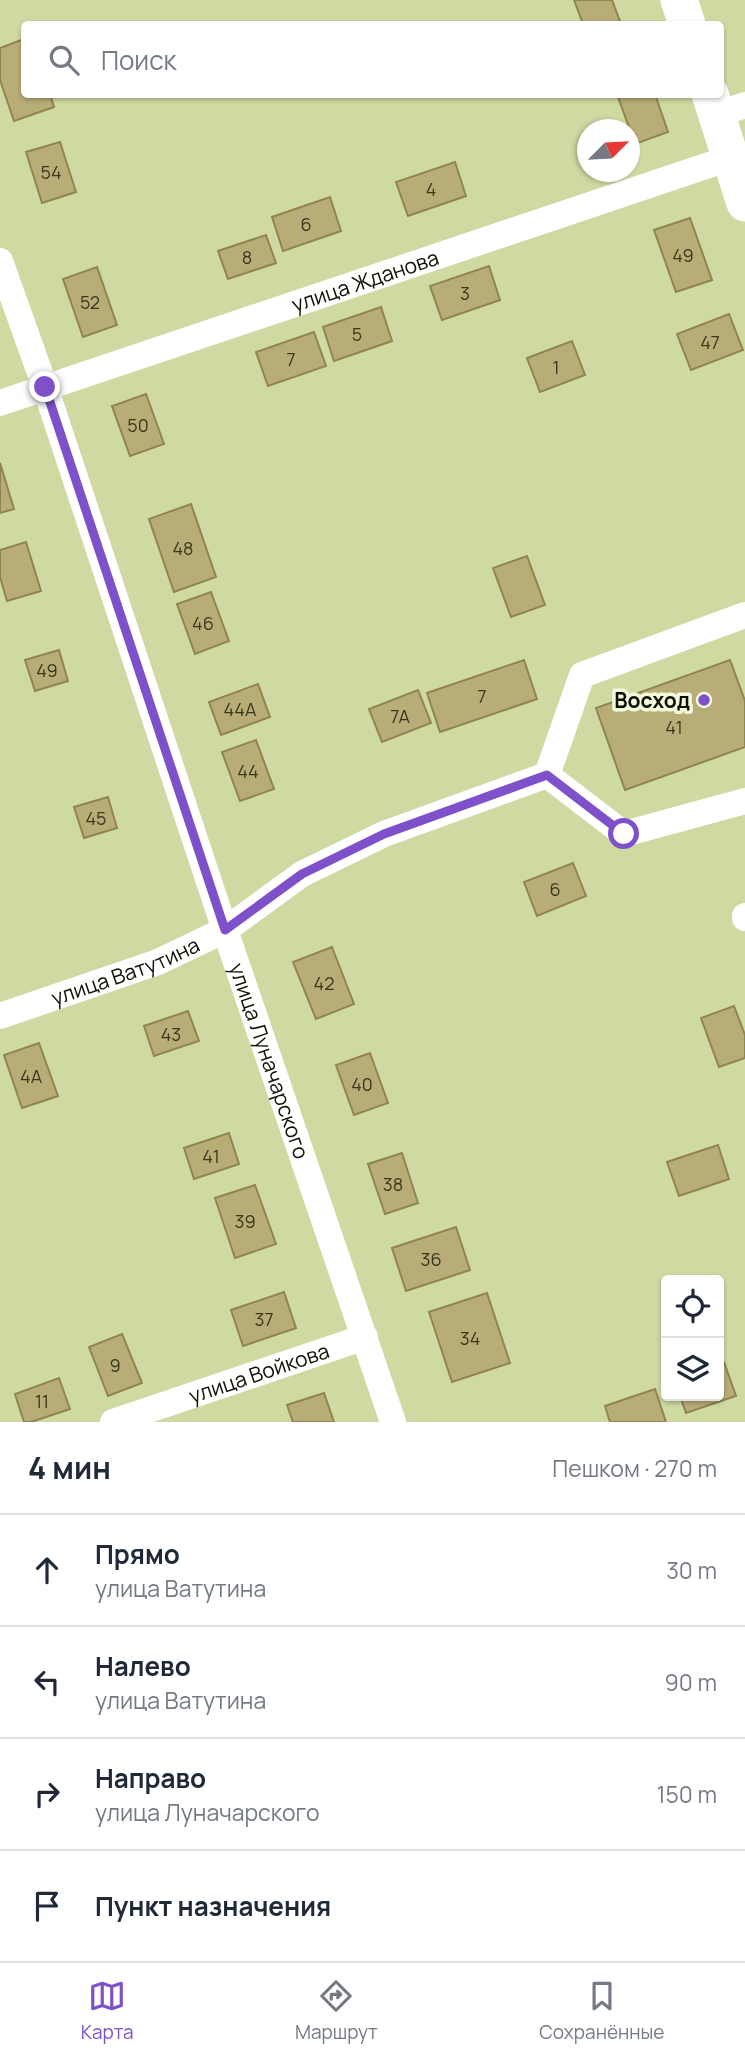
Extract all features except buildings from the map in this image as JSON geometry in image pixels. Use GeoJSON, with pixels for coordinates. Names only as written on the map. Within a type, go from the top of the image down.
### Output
{"type":"FeatureCollection","features":[{"type":"Feature","properties":{"kind":"street"},"geometry":{"type":"LineString","coordinates":[[680,0],[686,21]]}},
{"type":"Feature","properties":{"kind":"street"},"geometry":{"type":"LineString","coordinates":[[724,105],[730,159],[745,202]]}},
{"type":"Feature","properties":{"kind":"street","name":"улица Жданова"},"geometry":{"type":"LineString","coordinates":[[0,402],[730,159]]}},
{"type":"Feature","properties":{"kind":"street","name":"улица Луначарского"},"geometry":{"type":"LineString","coordinates":[[0,261],[45,387],[225,930],[393,1422]]}},
{"type":"Feature","properties":{"kind":"street"},"geometry":{"type":"LineString","coordinates":[[745,615],[582,675],[547,775],[624,834],[745,801]]}},
{"type":"Feature","properties":{"kind":"street","name":"улица Ватутина"},"geometry":{"type":"LineString","coordinates":[[0,1016],[158,962],[225,930],[302,874],[384,834],[547,775]]}},
{"type":"Feature","properties":{"kind":"street","name":"улица Войкова"},"geometry":{"type":"LineString","coordinates":[[113,1422],[365,1337]]}},
{"type":"Feature","properties":{"kind":"place","name":"Восход"},"geometry":{"type":"Point","coordinates":[704,700]}},
{"type":"Feature","properties":{"kind":"route"},"geometry":{"type":"LineString","coordinates":[[45,387],[225,930],[302,874],[384,834],[547,775],[624,834]]}}]}
